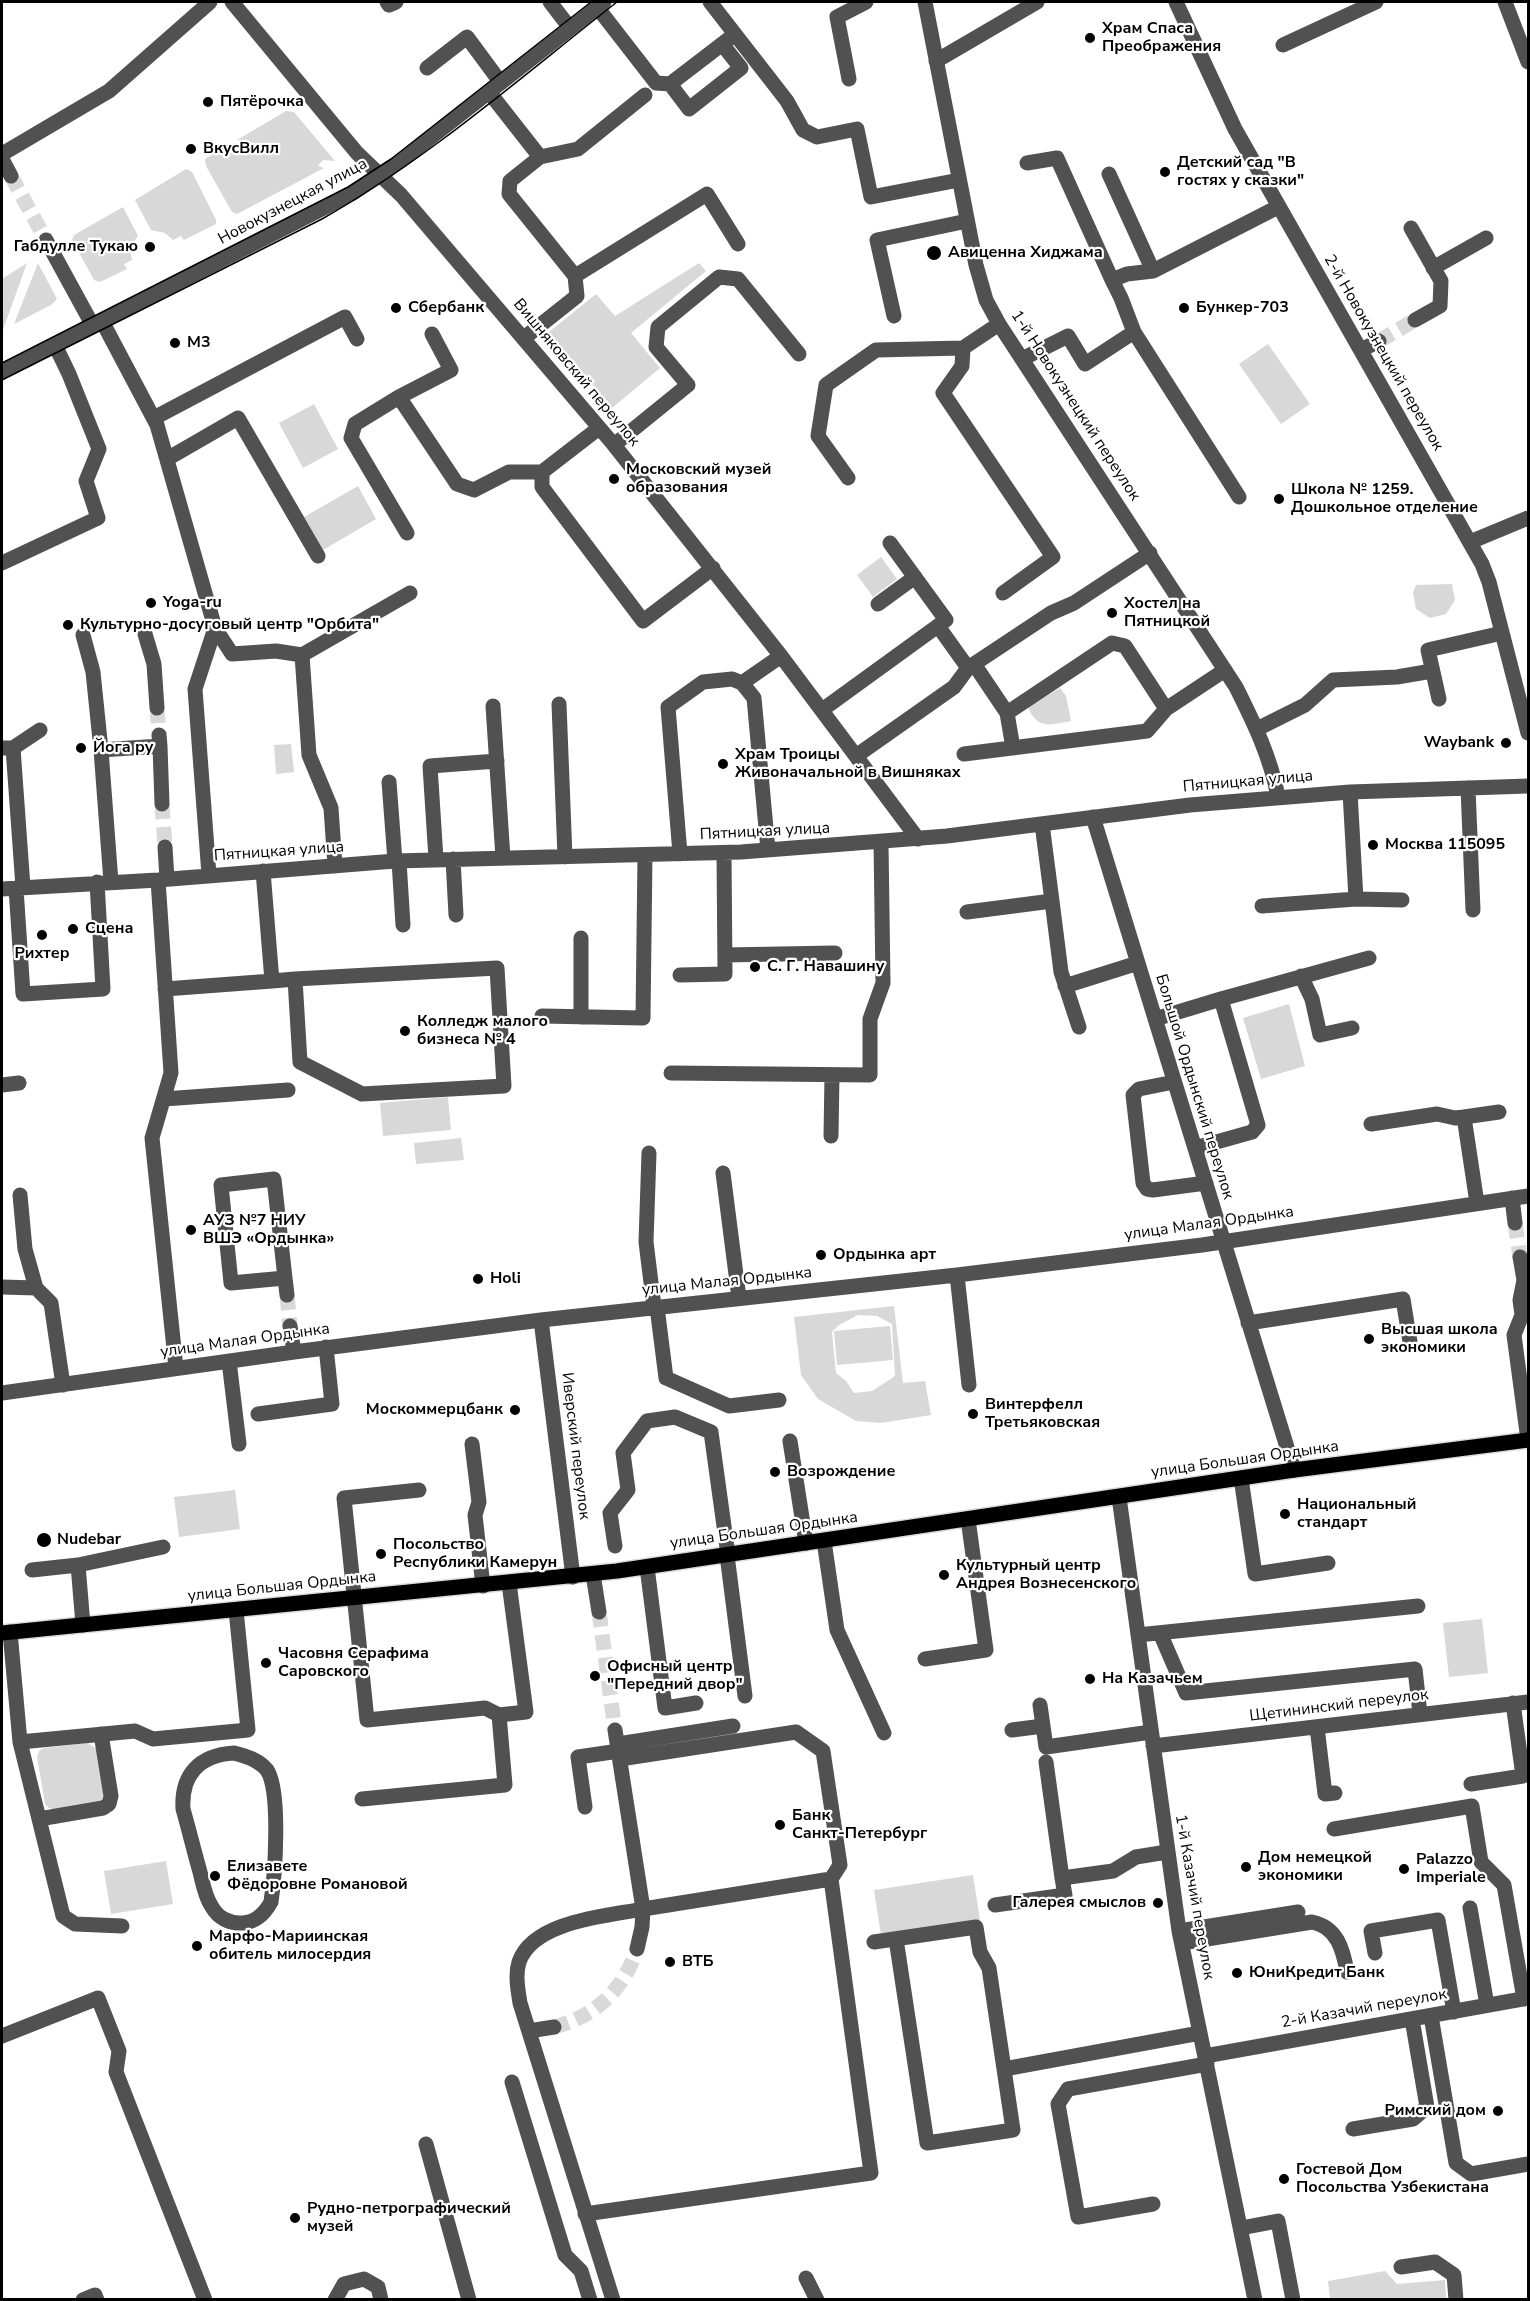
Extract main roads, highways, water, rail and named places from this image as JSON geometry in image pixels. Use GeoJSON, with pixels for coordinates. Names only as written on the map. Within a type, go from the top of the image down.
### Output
{"type":"FeatureCollection","features":[{"type":"Feature","properties":{"kind":"main road","name":"улица Большая Ордынка"},"geometry":{"type":"LineString","coordinates":[[6,1632],[593,1574],[1294,1470],[1528,1440]]}},
{"type":"Feature","properties":{"kind":"tunnel"},"geometry":{"type":"LineString","coordinates":[[11,176],[46,240]]}},
{"type":"Feature","properties":{"kind":"tunnel"},"geometry":{"type":"LineString","coordinates":[[1379,341],[1415,320]]}},
{"type":"Feature","properties":{"kind":"tunnel"},"geometry":{"type":"LineString","coordinates":[[157,708],[159,735]]}},
{"type":"Feature","properties":{"kind":"tunnel"},"geometry":{"type":"LineString","coordinates":[[162,804],[165,847]]}},
{"type":"Feature","properties":{"kind":"tunnel"},"geometry":{"type":"LineString","coordinates":[[1515,1223],[1520,1257]]}},
{"type":"Feature","properties":{"kind":"tunnel"},"geometry":{"type":"LineString","coordinates":[[287,1295],[290,1326]]}},
{"type":"Feature","properties":{"kind":"tunnel"},"geometry":{"type":"LineString","coordinates":[[599,1612],[615,1730]]}},
{"type":"Feature","properties":{"kind":"tunnel"},"geometry":{"type":"LineString","coordinates":[[554,2027],[582,2016],[606,1999],[624,1977],[637,1949]]}},
{"type":"Feature","properties":{"kind":"tram line"},"geometry":{"type":"LineString","coordinates":[[2,363],[348,187],[391,159],[591,2]]}},
{"type":"Feature","properties":{"kind":"tram line"},"geometry":{"type":"LineString","coordinates":[[2,380],[322,219],[361,196],[437,144],[617,2]]}},
{"type":"Feature","properties":{"kind":"place","name":"Храм Спаса Преображения"},"geometry":{"type":"Point","coordinates":[1090,38]}},
{"type":"Feature","properties":{"kind":"place","name":"Пятёрочка"},"geometry":{"type":"Point","coordinates":[208,102]}},
{"type":"Feature","properties":{"kind":"place","name":"ВкусВилл"},"geometry":{"type":"Point","coordinates":[191,149]}},
{"type":"Feature","properties":{"kind":"place","name":"Детский сад \"В гостях у сказки\""},"geometry":{"type":"Point","coordinates":[1165,172]}},
{"type":"Feature","properties":{"kind":"place","name":"Габдулле Тукаю"},"geometry":{"type":"Point","coordinates":[150,247]}},
{"type":"Feature","properties":{"kind":"place","name":"Авиценна Хиджама"},"geometry":{"type":"Point","coordinates":[934,253]}},
{"type":"Feature","properties":{"kind":"place","name":"Сбербанк"},"geometry":{"type":"Point","coordinates":[396,308]}},
{"type":"Feature","properties":{"kind":"place","name":"Бункер-703"},"geometry":{"type":"Point","coordinates":[1184,308]}},
{"type":"Feature","properties":{"kind":"place","name":"М3"},"geometry":{"type":"Point","coordinates":[175,343]}},
{"type":"Feature","properties":{"kind":"place","name":"Московский музей образования"},"geometry":{"type":"Point","coordinates":[614,479]}},
{"type":"Feature","properties":{"kind":"place","name":"Школа № 1259. Дошкольное отделение"},"geometry":{"type":"Point","coordinates":[1279,499]}},
{"type":"Feature","properties":{"kind":"place","name":"Yoga-ru"},"geometry":{"type":"Point","coordinates":[151,603]}},
{"type":"Feature","properties":{"kind":"place","name":"Хостел на Пятницкой"},"geometry":{"type":"Point","coordinates":[1112,613]}},
{"type":"Feature","properties":{"kind":"place","name":"Культурно-досуговый центр \"Орбита\""},"geometry":{"type":"Point","coordinates":[68,625]}},
{"type":"Feature","properties":{"kind":"place","name":"Waybank"},"geometry":{"type":"Point","coordinates":[1506,743]}},
{"type":"Feature","properties":{"kind":"place","name":"Йога ру"},"geometry":{"type":"Point","coordinates":[81,748]}},
{"type":"Feature","properties":{"kind":"place","name":"Храм Троицы Живоначальной в Вишняках"},"geometry":{"type":"Point","coordinates":[723,764]}},
{"type":"Feature","properties":{"kind":"place","name":"Москва 115095"},"geometry":{"type":"Point","coordinates":[1373,845]}},
{"type":"Feature","properties":{"kind":"place","name":"Сцена"},"geometry":{"type":"Point","coordinates":[73,929]}},
{"type":"Feature","properties":{"kind":"place","name":"Рихтер"},"geometry":{"type":"Point","coordinates":[42,935]}},
{"type":"Feature","properties":{"kind":"place","name":"С. Г. Навашину"},"geometry":{"type":"Point","coordinates":[755,967]}},
{"type":"Feature","properties":{"kind":"place","name":"Колледж малого бизнеса № 4"},"geometry":{"type":"Point","coordinates":[405,1031]}},
{"type":"Feature","properties":{"kind":"place","name":"АУЗ №7 НИУ ВШЭ «Ордынка»"},"geometry":{"type":"Point","coordinates":[191,1230]}},
{"type":"Feature","properties":{"kind":"place","name":"Ордынка арт"},"geometry":{"type":"Point","coordinates":[821,1255]}},
{"type":"Feature","properties":{"kind":"place","name":"Holi"},"geometry":{"type":"Point","coordinates":[478,1279]}},
{"type":"Feature","properties":{"kind":"place","name":"Высшая школа экономики"},"geometry":{"type":"Point","coordinates":[1369,1339]}},
{"type":"Feature","properties":{"kind":"place","name":"Москоммерцбанк"},"geometry":{"type":"Point","coordinates":[515,1410]}},
{"type":"Feature","properties":{"kind":"place","name":"Винтерфелл Третьяковская"},"geometry":{"type":"Point","coordinates":[973,1414]}},
{"type":"Feature","properties":{"kind":"place","name":"Возрождение"},"geometry":{"type":"Point","coordinates":[775,1472]}},
{"type":"Feature","properties":{"kind":"place","name":"Национальный стандарт"},"geometry":{"type":"Point","coordinates":[1285,1514]}},
{"type":"Feature","properties":{"kind":"place","name":"Nudebar"},"geometry":{"type":"Point","coordinates":[44,1540]}},
{"type":"Feature","properties":{"kind":"place","name":"Посольство Республики Камерун"},"geometry":{"type":"Point","coordinates":[381,1554]}},
{"type":"Feature","properties":{"kind":"place","name":"Культурный центр Андрея Вознесенского"},"geometry":{"type":"Point","coordinates":[944,1575]}},
{"type":"Feature","properties":{"kind":"place","name":"Часовня Серафима Саровского"},"geometry":{"type":"Point","coordinates":[266,1663]}},
{"type":"Feature","properties":{"kind":"place","name":"Офисный центр \"Передний двор\""},"geometry":{"type":"Point","coordinates":[595,1676]}},
{"type":"Feature","properties":{"kind":"place","name":"На Казачьем"},"geometry":{"type":"Point","coordinates":[1090,1679]}},
{"type":"Feature","properties":{"kind":"place","name":"Банк Санкт-Петербург"},"geometry":{"type":"Point","coordinates":[780,1825]}},
{"type":"Feature","properties":{"kind":"place","name":"Дом немецкой экономики"},"geometry":{"type":"Point","coordinates":[1246,1867]}},
{"type":"Feature","properties":{"kind":"place","name":"Palazzo Imperiale"},"geometry":{"type":"Point","coordinates":[1404,1869]}},
{"type":"Feature","properties":{"kind":"place","name":"Елизавете Фёдоровне Романовой"},"geometry":{"type":"Point","coordinates":[215,1876]}},
{"type":"Feature","properties":{"kind":"place","name":"Галерея смыслов"},"geometry":{"type":"Point","coordinates":[1158,1903]}},
{"type":"Feature","properties":{"kind":"place","name":"Марфо-Мариинская обитель милосердия"},"geometry":{"type":"Point","coordinates":[197,1946]}},
{"type":"Feature","properties":{"kind":"place","name":"ВТБ"},"geometry":{"type":"Point","coordinates":[670,1962]}},
{"type":"Feature","properties":{"kind":"place","name":"ЮниКредит Банк"},"geometry":{"type":"Point","coordinates":[1237,1973]}},
{"type":"Feature","properties":{"kind":"place","name":"Римский дом"},"geometry":{"type":"Point","coordinates":[1498,2111]}},
{"type":"Feature","properties":{"kind":"place","name":"Гостевой Дом Посольства Узбекистана"},"geometry":{"type":"Point","coordinates":[1284,2179]}},
{"type":"Feature","properties":{"kind":"place","name":"Рудно-петрографический музей"},"geometry":{"type":"Point","coordinates":[295,2218]}}]}
